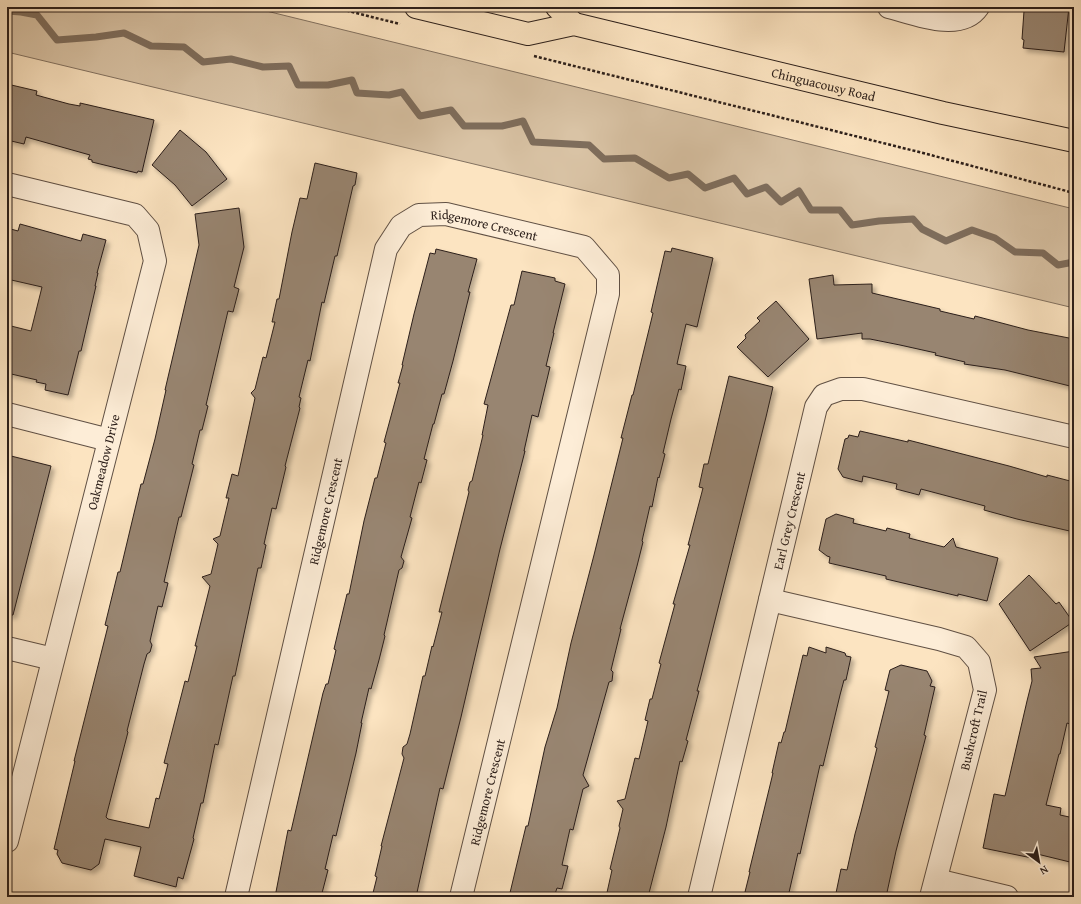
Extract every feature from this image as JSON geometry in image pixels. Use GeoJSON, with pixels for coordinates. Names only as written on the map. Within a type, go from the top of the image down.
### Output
{"type":"FeatureCollection","features":[{"type":"Feature","properties":{"kind":"main road"},"geometry":{"type":"LineString","coordinates":[[557,7],[574,24]]}},
{"type":"Feature","properties":{"kind":"main road","name":"Chinguacousy Road"},"geometry":{"type":"LineString","coordinates":[[412,16],[528,34],[574,24],[943,113],[1074,141]]}},
{"type":"Feature","properties":{"kind":"street"},"geometry":{"type":"LineString","coordinates":[[888,7],[943,20],[956,20],[967,16],[978,7]]}},
{"type":"Feature","properties":{"kind":"street","name":"Oakmeadow Drive"},"geometry":{"type":"LineString","coordinates":[[7,184],[135,215],[148,230],[155,261],[7,841]]}},
{"type":"Feature","properties":{"kind":"street","name":"Ridgemore Crescent"},"geometry":{"type":"LineString","coordinates":[[236,897],[386,249],[401,226],[419,215],[446,214],[584,247],[608,275],[608,294],[461,897]]}},
{"type":"Feature","properties":{"kind":"street","name":"Earl Grey Crescent"},"geometry":{"type":"LineString","coordinates":[[699,897],[816,407],[824,395],[841,389],[863,389],[1074,437]]}},
{"type":"Feature","properties":{"kind":"street"},"geometry":{"type":"LineString","coordinates":[[7,414],[109,440]]}},
{"type":"Feature","properties":{"kind":"street","name":"Bushcroft Trail"},"geometry":{"type":"LineString","coordinates":[[770,600],[938,639],[966,647],[980,662],[985,690],[934,888]]}},
{"type":"Feature","properties":{"kind":"street"},"geometry":{"type":"LineString","coordinates":[[7,648],[53,659]]}},
{"type":"Feature","properties":{"kind":"street"},"geometry":{"type":"LineString","coordinates":[[934,888],[1007,897]]}},
{"type":"Feature","properties":{"kind":"path"},"geometry":{"type":"LineString","coordinates":[[332,7],[412,16]]}},
{"type":"Feature","properties":{"kind":"path"},"geometry":{"type":"LineString","coordinates":[[528,55],[1074,193]]}},
{"type":"Feature","properties":{"kind":"shaded area"},"geometry":{"type":"Polygon","coordinates":[[[7,7],[250,7],[1074,209],[1074,308],[7,52],[7,7]]]}},
{"type":"Feature","properties":{"kind":"building"},"geometry":{"type":"Polygon","coordinates":[[[1028,7],[1069,7],[1064,52],[1023,48],[1024,40],[1022,39],[1024,11],[1028,11],[1028,7]]]}},
{"type":"Feature","properties":{"kind":"building"},"geometry":{"type":"Polygon","coordinates":[[[7,84],[37,91],[36,95],[69,104],[80,106],[80,103],[154,120],[142,172],[138,171],[137,173],[92,162],[92,160],[88,159],[90,155],[26,137],[24,144],[7,140],[7,84]]]}},
{"type":"Feature","properties":{"kind":"building"},"geometry":{"type":"Polygon","coordinates":[[[180,130],[206,152],[227,179],[192,206],[175,185],[152,165],[180,130]]]}},
{"type":"Feature","properties":{"kind":"building"},"geometry":{"type":"Polygon","coordinates":[[[315,163],[357,173],[355,185],[353,186],[337,256],[335,256],[324,303],[322,302],[310,361],[308,360],[299,397],[301,398],[300,408],[276,509],[272,508],[264,544],[266,545],[261,568],[258,568],[235,676],[233,676],[218,745],[215,744],[203,803],[201,803],[194,839],[183,879],[178,877],[176,887],[134,876],[141,847],[105,839],[99,864],[91,870],[62,863],[57,854],[58,850],[54,849],[74,761],[108,626],[105,625],[118,572],[120,572],[141,484],[143,484],[155,439],[199,245],[195,214],[239,208],[244,247],[234,287],[239,289],[233,312],[228,311],[206,405],[208,406],[202,430],[200,430],[192,464],[194,465],[181,517],[179,517],[164,582],[168,583],[162,607],[158,606],[150,641],[152,645],[144,664],[106,817],[108,819],[149,828],[156,798],[159,799],[168,764],[164,763],[185,681],[188,682],[197,646],[195,646],[210,586],[202,577],[211,574],[218,544],[213,539],[220,536],[229,498],[226,498],[232,474],[238,476],[255,398],[251,393],[255,389],[263,357],[266,358],[275,322],[272,322],[277,299],[279,299],[300,198],[307,199],[315,163]]]}},
{"type":"Feature","properties":{"kind":"building"},"geometry":{"type":"Polygon","coordinates":[[[20,224],[81,241],[83,234],[106,240],[97,273],[96,286],[81,351],[79,351],[68,395],[45,390],[46,384],[36,382],[37,380],[7,373],[7,325],[31,331],[42,287],[7,279],[7,228],[18,231],[20,224]]]}},
{"type":"Feature","properties":{"kind":"building"},"geometry":{"type":"Polygon","coordinates":[[[672,248],[713,258],[697,327],[686,324],[677,364],[686,366],[681,390],[679,389],[671,419],[663,453],[665,454],[659,478],[658,477],[652,507],[650,506],[643,542],[620,629],[611,670],[613,672],[612,681],[609,682],[583,775],[589,786],[583,789],[573,830],[570,829],[562,865],[568,866],[562,889],[557,888],[554,897],[509,897],[526,826],[528,826],[545,747],[557,708],[571,643],[623,438],[621,438],[653,313],[651,312],[665,251],[671,252],[672,248]]]}},
{"type":"Feature","properties":{"kind":"building"},"geometry":{"type":"Polygon","coordinates":[[[436,249],[477,259],[468,292],[470,292],[453,361],[444,394],[442,394],[433,424],[424,459],[427,460],[421,483],[419,482],[410,517],[412,518],[401,557],[404,561],[402,568],[399,570],[379,660],[371,689],[369,688],[356,753],[336,836],[333,835],[325,869],[328,870],[321,897],[275,897],[288,830],[291,831],[323,693],[326,684],[328,684],[336,650],[334,649],[347,594],[349,594],[364,521],[386,443],[384,442],[400,383],[398,383],[414,314],[430,253],[435,254],[436,249]]]}},
{"type":"Feature","properties":{"kind":"building"},"geometry":{"type":"Polygon","coordinates":[[[522,271],[555,278],[555,281],[565,284],[546,366],[550,367],[538,417],[532,415],[525,451],[500,549],[461,717],[443,789],[440,788],[416,897],[372,897],[377,877],[375,876],[381,846],[404,758],[402,754],[403,747],[407,744],[410,734],[423,676],[425,676],[442,612],[439,612],[469,492],[468,490],[470,482],[472,481],[483,435],[488,405],[484,404],[511,305],[514,305],[522,271]]]}},
{"type":"Feature","properties":{"kind":"building"},"geometry":{"type":"Polygon","coordinates":[[[833,275],[834,285],[872,284],[872,293],[940,309],[940,311],[974,319],[975,316],[1028,330],[1074,339],[1074,387],[1005,370],[964,364],[965,362],[935,355],[936,353],[870,339],[862,339],[862,333],[817,339],[809,279],[833,275]]]}},
{"type":"Feature","properties":{"kind":"building"},"geometry":{"type":"Polygon","coordinates":[[[776,301],[809,339],[768,377],[737,347],[746,338],[745,335],[760,321],[757,318],[776,301]]]}},
{"type":"Feature","properties":{"kind":"building"},"geometry":{"type":"Polygon","coordinates":[[[729,376],[773,387],[766,417],[697,691],[699,691],[686,740],[688,741],[682,762],[680,761],[666,827],[648,897],[606,897],[612,870],[610,869],[623,809],[617,801],[625,799],[635,758],[639,759],[648,721],[645,720],[661,664],[659,663],[675,604],[673,604],[690,545],[688,545],[703,488],[699,487],[704,464],[708,464],[729,376]]]}},
{"type":"Feature","properties":{"kind":"building"},"geometry":{"type":"Polygon","coordinates":[[[860,431],[908,442],[908,440],[1047,477],[1047,475],[1074,482],[1074,532],[984,510],[985,506],[921,489],[919,495],[896,489],[897,484],[863,476],[862,482],[843,477],[838,469],[845,439],[848,438],[849,435],[858,437],[860,431]]]}},
{"type":"Feature","properties":{"kind":"building"},"geometry":{"type":"Polygon","coordinates":[[[7,455],[51,466],[13,615],[7,615],[7,455]]]}},
{"type":"Feature","properties":{"kind":"building"},"geometry":{"type":"Polygon","coordinates":[[[836,514],[854,519],[853,523],[886,531],[887,528],[910,534],[909,538],[944,547],[953,538],[956,547],[998,558],[987,601],[958,594],[958,596],[886,579],[886,576],[829,563],[830,557],[819,550],[826,519],[836,514]]]}},
{"type":"Feature","properties":{"kind":"building"},"geometry":{"type":"Polygon","coordinates":[[[1029,575],[1056,604],[1059,602],[1073,622],[1030,651],[999,604],[1029,575]]]}},
{"type":"Feature","properties":{"kind":"building"},"geometry":{"type":"Polygon","coordinates":[[[809,647],[826,653],[826,647],[845,653],[846,656],[851,657],[846,680],[844,680],[823,766],[820,765],[800,854],[798,853],[788,897],[746,897],[747,893],[745,892],[749,872],[779,742],[781,743],[785,732],[803,655],[807,656],[809,647]]]}},
{"type":"Feature","properties":{"kind":"building"},"geometry":{"type":"Polygon","coordinates":[[[1074,651],[1074,705],[1070,724],[1067,723],[1046,805],[1061,808],[1060,815],[1074,818],[1074,863],[1033,853],[1032,858],[983,848],[994,794],[1005,796],[1032,681],[1031,669],[1041,668],[1034,657],[1074,651]]]}},
{"type":"Feature","properties":{"kind":"building"},"geometry":{"type":"Polygon","coordinates":[[[901,665],[927,671],[932,681],[930,686],[935,687],[924,735],[926,736],[896,851],[886,897],[854,897],[836,893],[841,869],[847,870],[877,748],[875,747],[889,691],[885,690],[890,670],[901,665]]]}},
{"type":"Feature","properties":{"kind":"waterway"},"geometry":{"type":"LineString","coordinates":[[7,11],[37,15],[57,40],[124,33],[151,46],[184,47],[203,62],[231,59],[263,67],[289,66],[298,85],[328,85],[352,80],[357,93],[389,95],[402,92],[420,116],[451,110],[464,126],[502,126],[523,121],[533,142],[589,145],[604,159],[635,158],[669,178],[688,174],[705,188],[734,178],[747,194],[766,187],[781,202],[799,191],[811,210],[840,210],[852,225],[879,221],[913,219],[922,229],[946,241],[972,230],[995,238],[1015,252],[1043,253],[1058,265],[1074,262]]}}]}
